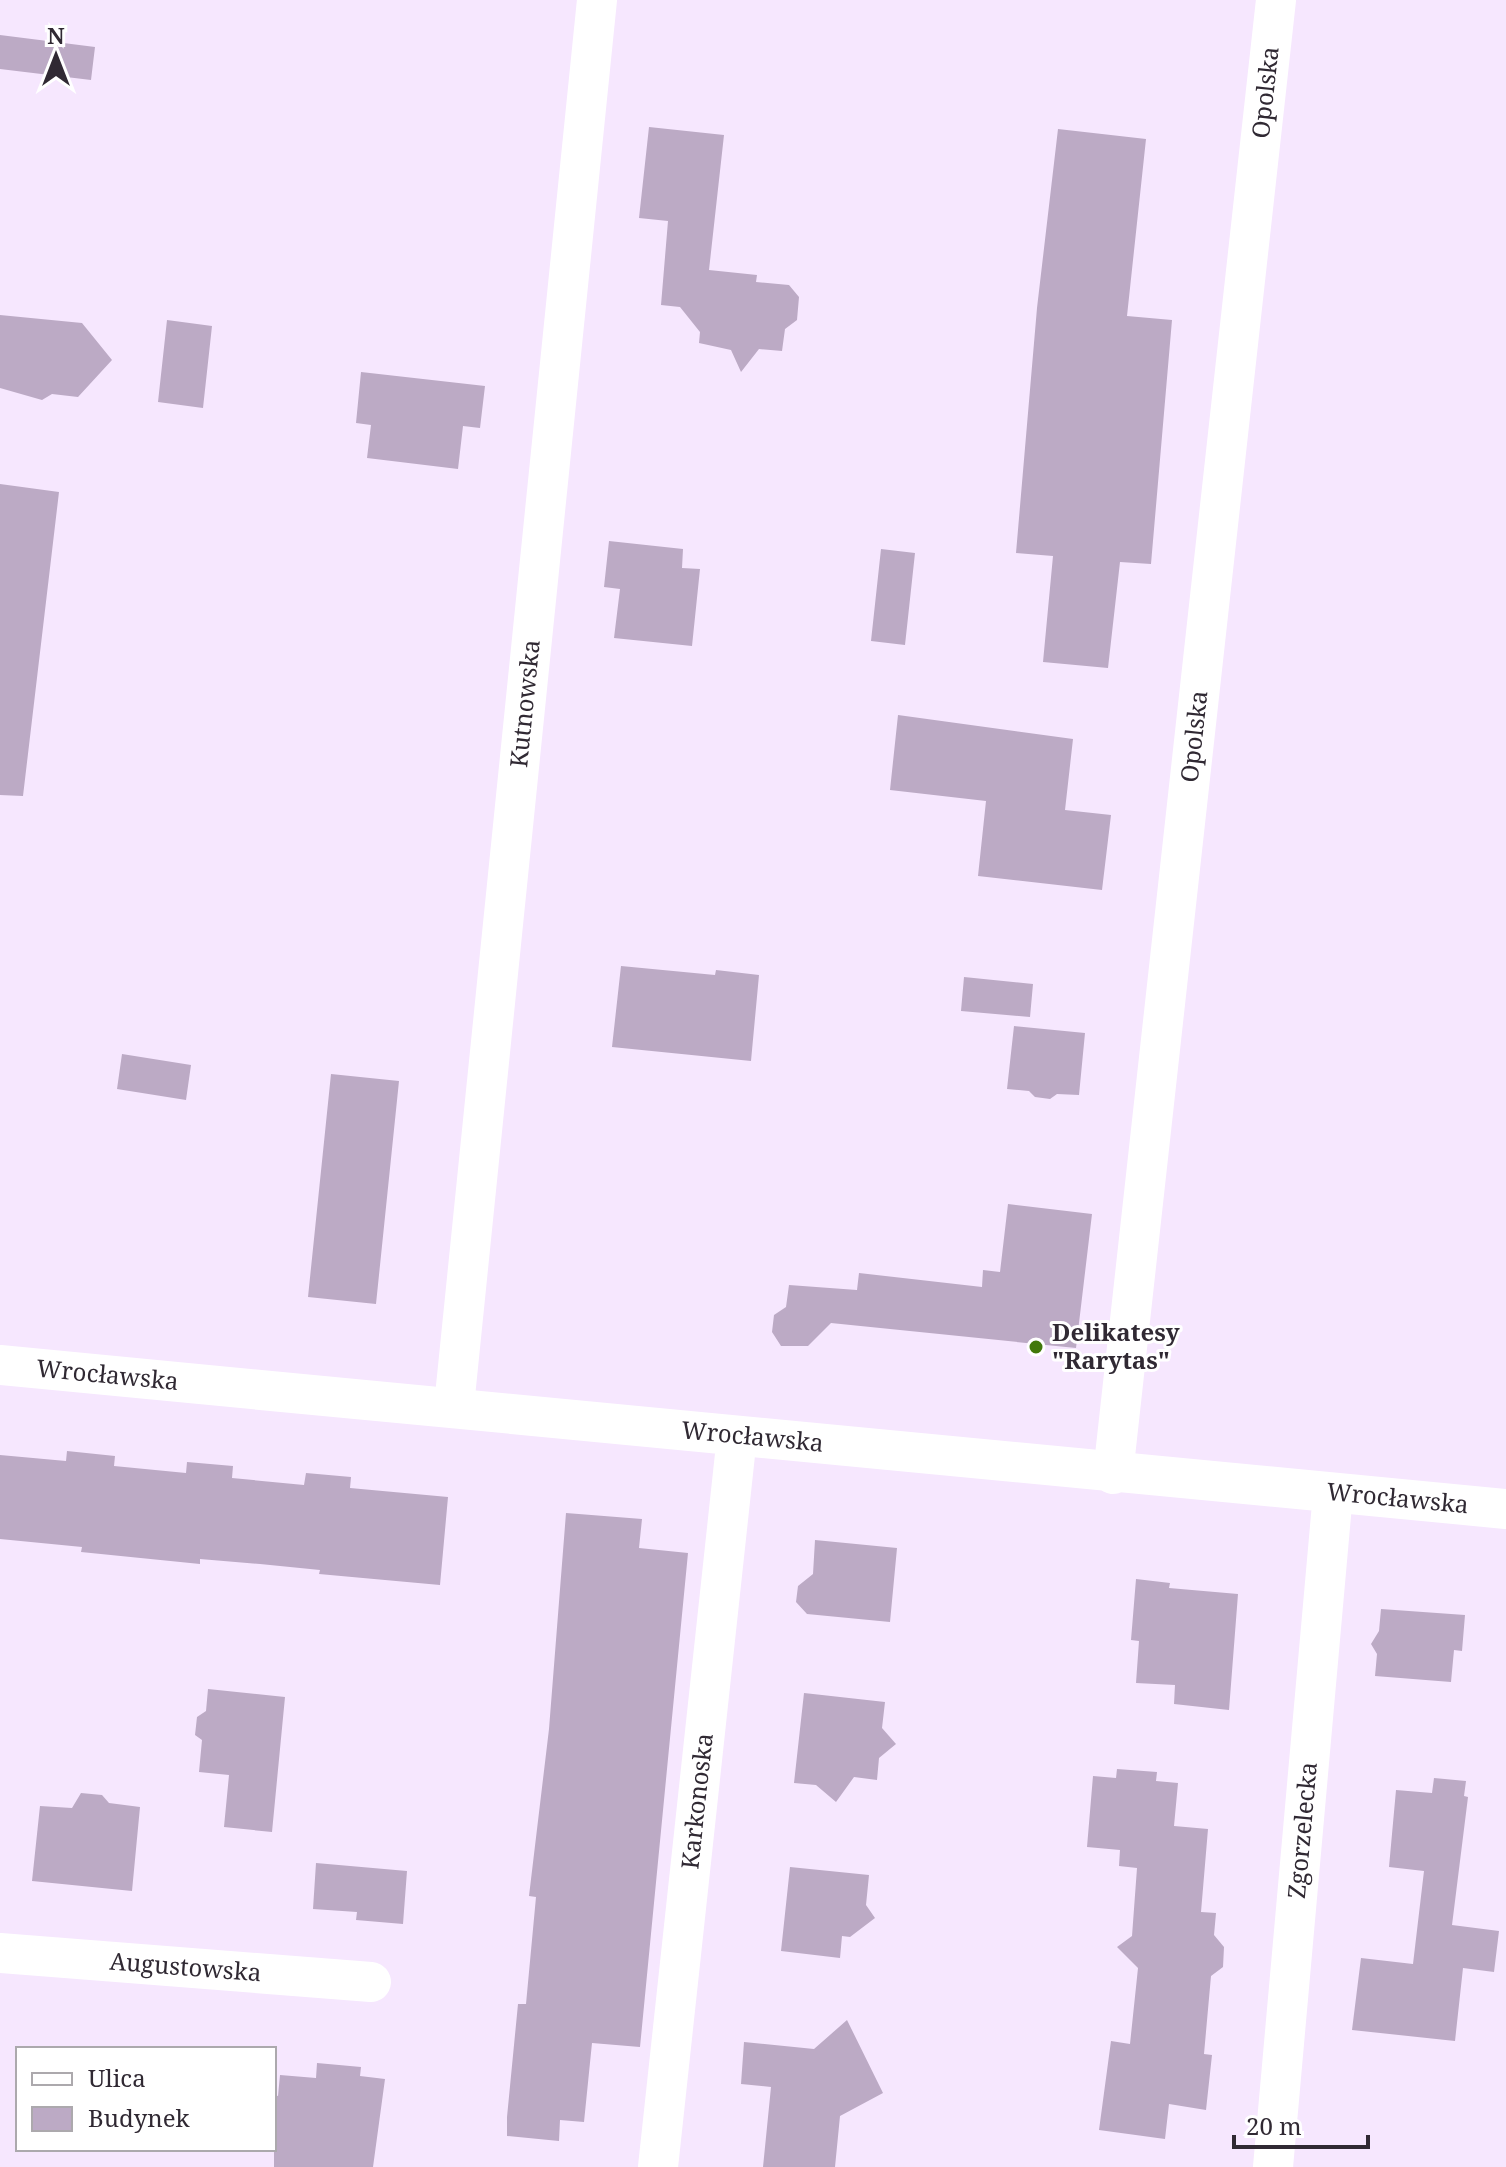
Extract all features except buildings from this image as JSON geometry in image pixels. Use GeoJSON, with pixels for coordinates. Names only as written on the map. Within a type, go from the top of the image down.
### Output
{"type":"FeatureCollection","features":[{"type":"Feature","properties":{"kind":"street","name":"Kutnowska"},"geometry":{"type":"LineString","coordinates":[[454,1406],[597,0]]}},
{"type":"Feature","properties":{"kind":"street","name":"Opolska"},"geometry":{"type":"LineString","coordinates":[[1113,1474],[1276,0]]}},
{"type":"Feature","properties":{"kind":"street","name":"Wrocławska"},"geometry":{"type":"LineString","coordinates":[[0,1365],[454,1406],[1113,1474],[1506,1509]]}},
{"type":"Feature","properties":{"kind":"street","name":"Karkonoska"},"geometry":{"type":"LineString","coordinates":[[658,2167],[737,1436]]}},
{"type":"Feature","properties":{"kind":"street","name":"Zgorzelecka"},"geometry":{"type":"LineString","coordinates":[[1273,2167],[1333,1493]]}},
{"type":"Feature","properties":{"kind":"street","name":"Augustowska"},"geometry":{"type":"LineString","coordinates":[[0,1953],[371,1982]]}},
{"type":"Feature","properties":{"kind":"place","name":"Delikatesy \"Rarytas\""},"geometry":{"type":"Point","coordinates":[1036,1347]}}]}
